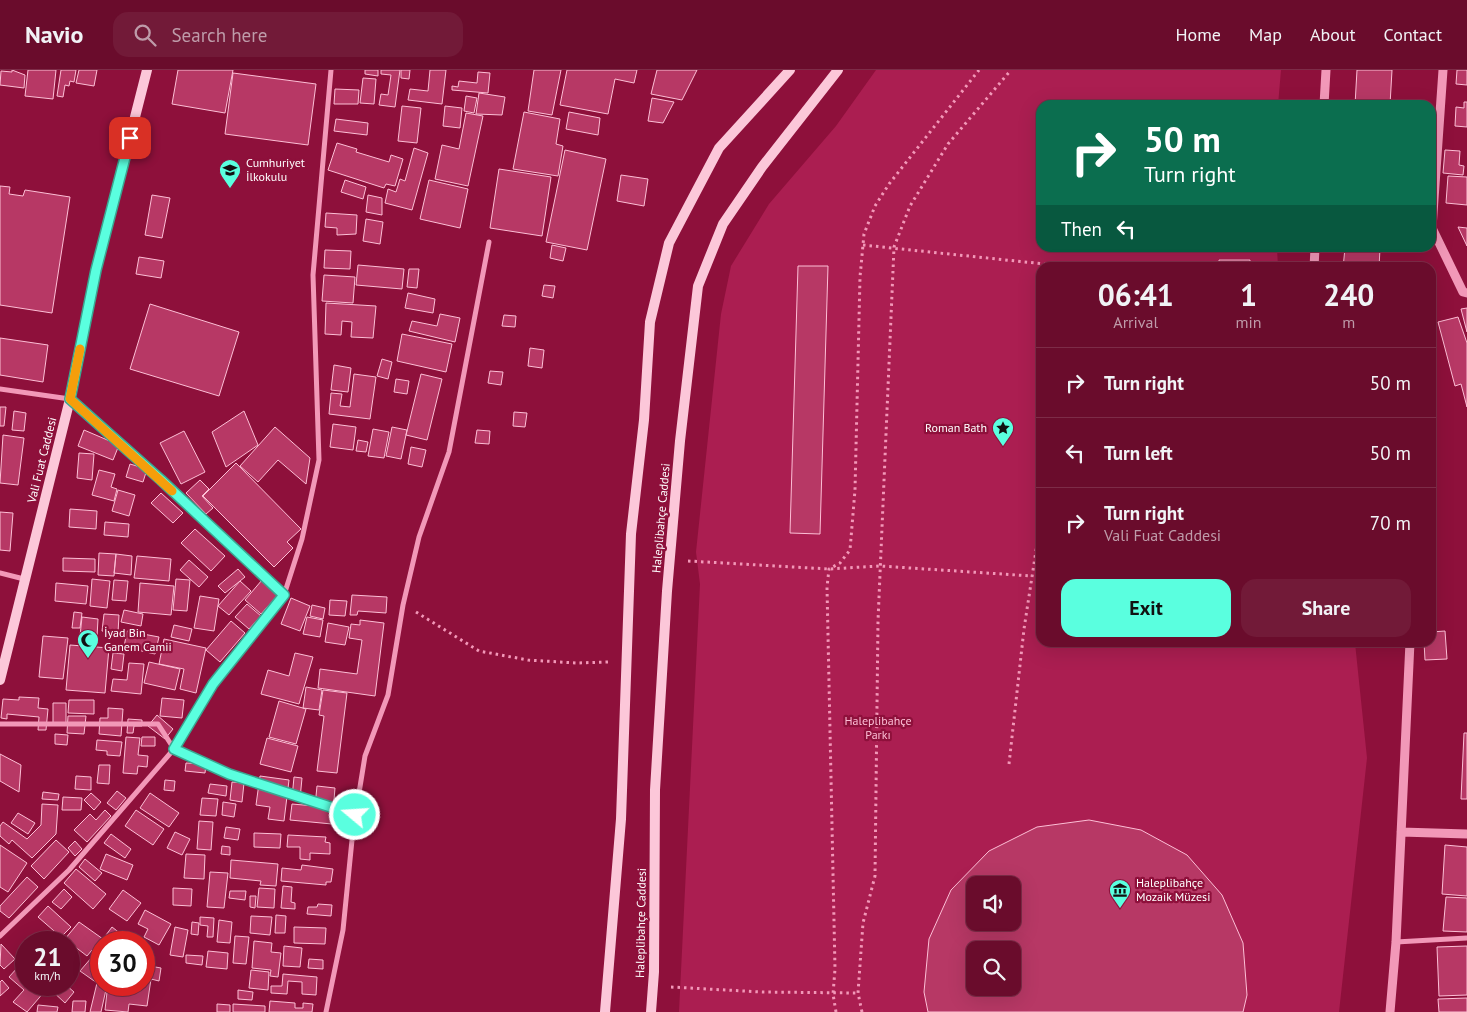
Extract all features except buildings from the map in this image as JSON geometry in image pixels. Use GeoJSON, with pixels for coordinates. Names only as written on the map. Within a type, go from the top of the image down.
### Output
{"type":"FeatureCollection","features":[{"type":"Feature","properties":{"kind":"main road","name":"Vali Fuat Caddesi"},"geometry":{"type":"LineString","coordinates":[[0,680],[70,399],[96,270],[147,70]]}},
{"type":"Feature","properties":{"kind":"main road","name":"Haleplibahçe Caddesi"},"geometry":{"type":"LineString","coordinates":[[605,1012],[620,819],[631,534],[644,420],[650,322],[669,243],[719,148],[790,70]]}},
{"type":"Feature","properties":{"kind":"main road","name":"Haleplibahçe Caddesi"},"geometry":{"type":"LineString","coordinates":[[651,1012],[653,987],[655,790],[670,560],[698,286],[723,224],[762,167],[838,70]]}},
{"type":"Feature","properties":{"kind":"street"},"geometry":{"type":"LineString","coordinates":[[0,936],[69,870],[174,749],[213,684],[284,595],[302,539],[319,460],[314,275],[330,70]]}},
{"type":"Feature","properties":{"kind":"street"},"geometry":{"type":"LineString","coordinates":[[1324,100],[1326,70]]}},
{"type":"Feature","properties":{"kind":"street"},"geometry":{"type":"LineString","coordinates":[[1436,171],[1443,70]]}},
{"type":"Feature","properties":{"kind":"street"},"geometry":{"type":"LineString","coordinates":[[1436,236],[1463,292],[1467,293]]}},
{"type":"Feature","properties":{"kind":"street"},"geometry":{"type":"LineString","coordinates":[[326,1012],[343,930],[355,815],[365,756],[388,695],[403,605],[420,537],[449,452],[489,242]]}},
{"type":"Feature","properties":{"kind":"street"},"geometry":{"type":"LineString","coordinates":[[0,389],[70,399],[161,480],[284,595]]}},
{"type":"Feature","properties":{"kind":"street"},"geometry":{"type":"LineString","coordinates":[[0,573],[24,580]]}},
{"type":"Feature","properties":{"kind":"street"},"geometry":{"type":"LineString","coordinates":[[1390,1012],[1402,832],[1410,647]]}},
{"type":"Feature","properties":{"kind":"street"},"geometry":{"type":"LineString","coordinates":[[0,724],[158,724],[174,749],[229,774],[355,815]]}},
{"type":"Feature","properties":{"kind":"street"},"geometry":{"type":"LineString","coordinates":[[1402,832],[1467,834]]}},
{"type":"Feature","properties":{"kind":"street"},"geometry":{"type":"LineString","coordinates":[[1396,942],[1467,938]]}},
{"type":"Feature","properties":{"kind":"path"},"geometry":{"type":"LineString","coordinates":[[829,568],[840,563],[850,550],[855,490],[860,277],[864,234],[875,206],[889,184],[979,70]]}},
{"type":"Feature","properties":{"kind":"path"},"geometry":{"type":"LineString","coordinates":[[862,1012],[858,993],[863,923],[875,876],[880,566],[894,247],[910,206],[948,144],[1011,70]]}},
{"type":"Feature","properties":{"kind":"path"},"geometry":{"type":"LineString","coordinates":[[863,245],[1036,263]]}},
{"type":"Feature","properties":{"kind":"path"},"geometry":{"type":"LineString","coordinates":[[1009,764],[1036,550]]}},
{"type":"Feature","properties":{"kind":"path"},"geometry":{"type":"LineString","coordinates":[[670,560],[829,568],[880,566],[1032,576]]}},
{"type":"Feature","properties":{"kind":"path"},"geometry":{"type":"LineString","coordinates":[[829,568],[827,610],[835,969],[833,994],[836,1012]]}},
{"type":"Feature","properties":{"kind":"path"},"geometry":{"type":"LineString","coordinates":[[403,605],[479,651],[528,660],[576,664],[626,661]]}},
{"type":"Feature","properties":{"kind":"path"},"geometry":{"type":"LineString","coordinates":[[653,987],[833,994],[858,993]]}},
{"type":"Feature","properties":{"kind":"green space","name":"Haleplibahçe Parkı"},"geometry":{"type":"Polygon","coordinates":[[[876,70],[1281,70],[1278,100],[1036,100],[1036,252],[1277,252],[1278,262],[1036,262],[1036,647],[1355,647],[1367,758],[1339,1012],[679,1012],[700,584],[696,552],[721,314],[731,266],[769,204],[836,126],[876,70]]]}},
{"type":"Feature","properties":{"kind":"slow traffic"},"geometry":{"type":"LineString","coordinates":[[80,349],[70,399],[172,491]]}},
{"type":"Feature","properties":{"kind":"place","name":"Cumhuriyet İlkokulu"},"geometry":{"type":"Point","coordinates":[230,189]}},
{"type":"Feature","properties":{"kind":"place","name":"Roman Bath"},"geometry":{"type":"Point","coordinates":[1003,447]}},
{"type":"Feature","properties":{"kind":"place","name":"İyad Bin Ganem Camii"},"geometry":{"type":"Point","coordinates":[88,659]}},
{"type":"Feature","properties":{"kind":"place","name":"Haleplibahçe Mozaik Müzesi"},"geometry":{"type":"Point","coordinates":[1120,909]}},
{"type":"Feature","properties":{"kind":"route"},"geometry":{"type":"LineString","coordinates":[[130,138],[96,270],[70,399],[161,480],[196,515],[284,595],[213,684],[174,749],[229,774],[355,815]]}}]}
